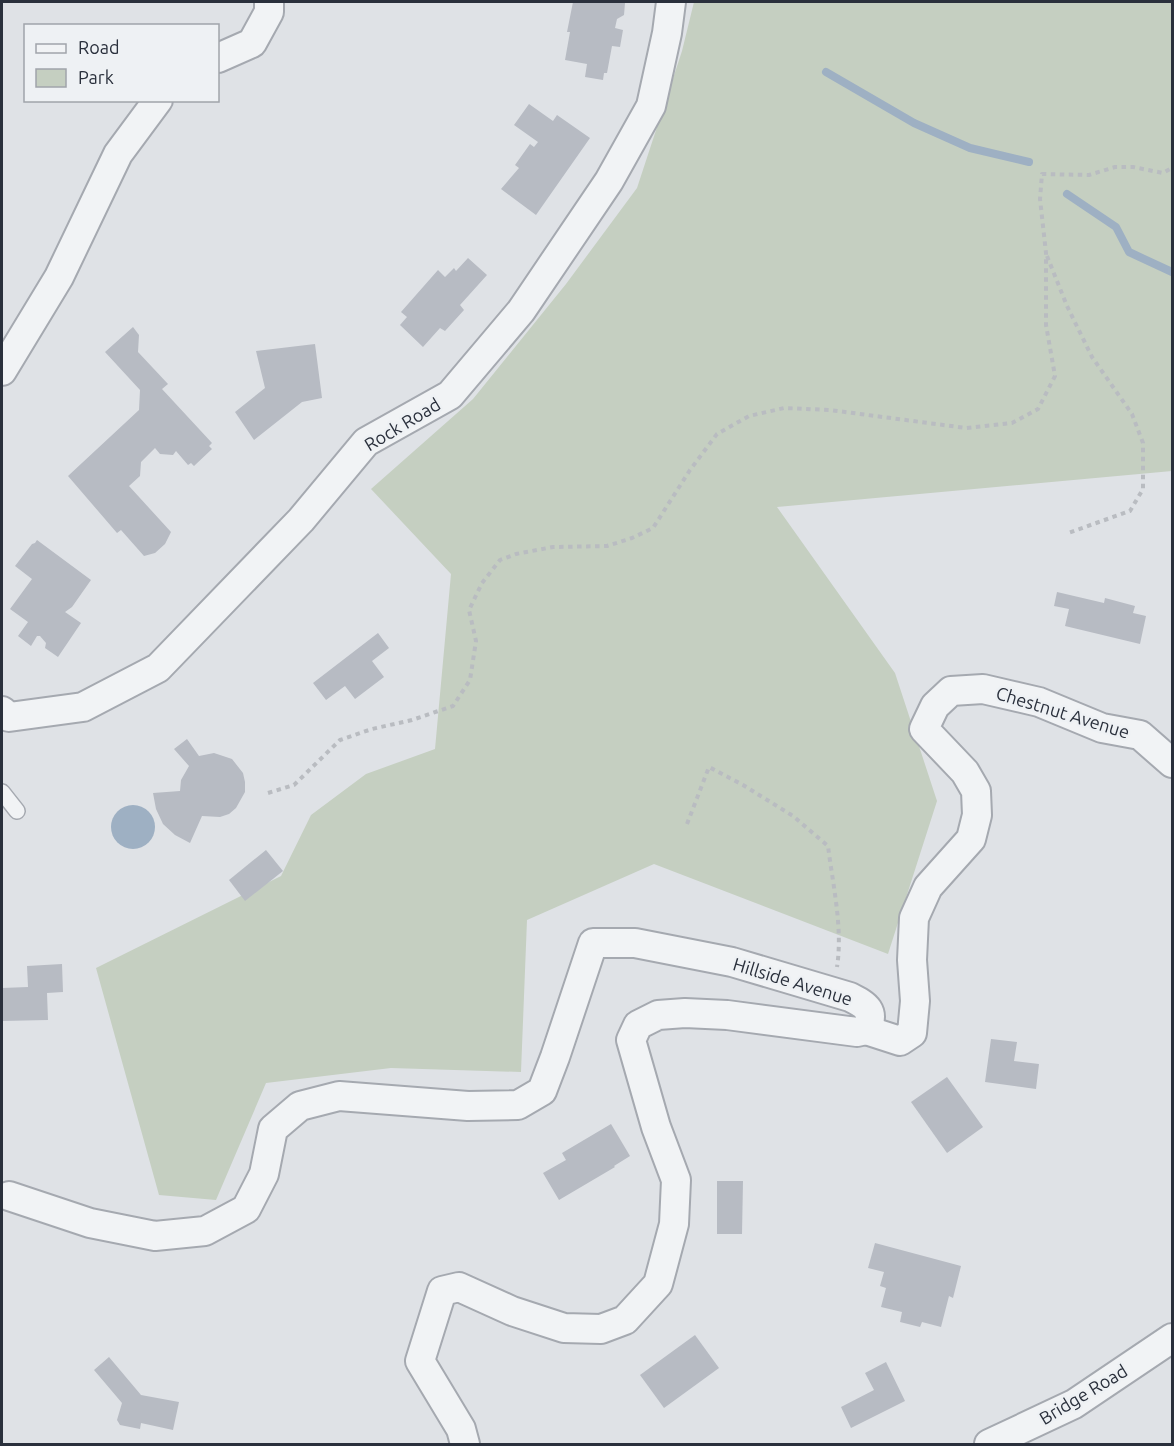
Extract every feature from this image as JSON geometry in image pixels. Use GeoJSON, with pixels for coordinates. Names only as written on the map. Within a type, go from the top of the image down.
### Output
{"type":"FeatureCollection","features":[{"type":"Feature","properties":{"kind":"street"},"geometry":{"type":"LineString","coordinates":[[219,58],[252,43],[269,12],[268,2]]}},
{"type":"Feature","properties":{"kind":"street","name":"Rock Road"},"geometry":{"type":"LineString","coordinates":[[2,711],[9,717],[83,707],[158,668],[301,520],[366,441],[450,395],[521,312],[609,182],[651,106],[667,33],[671,2]]}},
{"type":"Feature","properties":{"kind":"street"},"geometry":{"type":"LineString","coordinates":[[2,371],[59,278],[118,154],[157,102]]}},
{"type":"Feature","properties":{"kind":"street","name":"Chestnut Avenue"},"geometry":{"type":"LineString","coordinates":[[866,1030],[900,1041],[912,1033],[915,1001],[912,960],[914,918],[928,887],[971,839],[977,815],[976,791],[965,772],[924,729],[935,706],[951,691],[983,689],[1039,702],[1102,728],[1140,735],[1173,763]]}},
{"type":"Feature","properties":{"kind":"street","name":"Hillside Avenue"},"geometry":{"type":"LineString","coordinates":[[9,1196],[90,1223],[155,1236],[206,1231],[246,1209],[264,1174],[273,1129],[300,1106],[339,1096],[468,1106],[518,1106],[542,1091],[593,943],[635,943],[732,962],[850,997],[863,1004],[869,1010],[871,1021],[866,1030],[857,1032],[727,1015],[685,1013],[658,1015],[638,1025],[631,1040],[656,1127],[676,1180],[674,1224],[658,1284],[625,1320],[601,1329],[564,1328],[512,1311],[459,1287],[442,1291],[420,1361],[461,1429],[465,1444]]}},
{"type":"Feature","properties":{"kind":"street","name":"Bridge Road"},"geometry":{"type":"LineString","coordinates":[[989,1444],[1074,1404],[1173,1338]]}},
{"type":"Feature","properties":{"kind":"lane"},"geometry":{"type":"LineString","coordinates":[[2,792],[16,811]]}},
{"type":"Feature","properties":{"kind":"path"},"geometry":{"type":"LineString","coordinates":[[268,793],[294,785],[340,740],[453,706],[470,680],[476,641],[469,610],[482,583],[500,560],[516,554],[553,547],[607,546],[653,528],[690,470],[717,434],[749,416],[784,408],[830,410],[966,428],[1012,423],[1038,409],[1054,376],[1046,325],[1046,253],[1040,199],[1042,174],[1089,175],[1115,167],[1133,166],[1163,172],[1173,168]]}},
{"type":"Feature","properties":{"kind":"path"},"geometry":{"type":"LineString","coordinates":[[1046,253],[1067,306],[1087,347],[1132,414],[1143,443],[1143,489],[1130,511],[1068,533]]}},
{"type":"Feature","properties":{"kind":"path"},"geometry":{"type":"LineString","coordinates":[[687,824],[709,767],[793,816],[828,846],[837,916],[839,955],[834,992]]}},
{"type":"Feature","properties":{"kind":"green space"},"geometry":{"type":"Polygon","coordinates":[[[694,2],[1172,2],[1172,471],[777,507],[895,673],[937,801],[888,954],[654,864],[527,920],[521,1072],[391,1068],[266,1083],[216,1200],[159,1195],[96,968],[281,876],[311,815],[366,774],[435,749],[451,574],[371,489],[473,399],[566,284],[637,188],[682,51],[694,2]]]}},
{"type":"Feature","properties":{"kind":"water"},"geometry":{"type":"Polygon","coordinates":[[[133,805],[148,812],[155,827],[148,842],[133,849],[118,842],[111,827],[118,812],[133,805]]]}},
{"type":"Feature","properties":{"kind":"building"},"geometry":{"type":"Polygon","coordinates":[[[573,2],[625,3],[624,15],[617,19],[615,28],[623,30],[620,47],[612,46],[607,73],[604,73],[603,80],[585,77],[587,64],[565,60],[570,32],[567,32],[573,2]]]}},
{"type":"Feature","properties":{"kind":"building"},"geometry":{"type":"Polygon","coordinates":[[[529,104],[553,121],[557,115],[590,138],[536,215],[501,189],[519,168],[515,165],[530,144],[534,147],[538,142],[514,125],[529,104]]]}},
{"type":"Feature","properties":{"kind":"building"},"geometry":{"type":"Polygon","coordinates":[[[468,258],[487,275],[460,305],[464,310],[445,331],[440,328],[423,347],[400,325],[407,317],[401,312],[438,270],[445,277],[454,268],[456,271],[468,258]]]}},
{"type":"Feature","properties":{"kind":"building"},"geometry":{"type":"Polygon","coordinates":[[[133,327],[139,335],[138,352],[168,384],[162,389],[212,443],[209,446],[212,449],[194,466],[191,463],[188,465],[176,451],[173,455],[160,454],[155,448],[141,462],[140,476],[129,486],[171,532],[165,544],[155,553],[144,556],[121,530],[117,533],[68,476],[139,410],[140,390],[105,352],[133,327]]]}},
{"type":"Feature","properties":{"kind":"building"},"geometry":{"type":"Polygon","coordinates":[[[315,344],[322,398],[302,402],[254,440],[235,412],[265,388],[256,351],[315,344]]]}},
{"type":"Feature","properties":{"kind":"building"},"geometry":{"type":"Polygon","coordinates":[[[37,540],[91,580],[72,607],[65,612],[81,623],[58,657],[45,648],[46,643],[40,636],[37,636],[31,646],[18,636],[28,622],[10,609],[32,579],[15,566],[37,540]]]}},
{"type":"Feature","properties":{"kind":"building"},"geometry":{"type":"Polygon","coordinates":[[[1057,592],[1104,603],[1105,598],[1135,606],[1133,613],[1146,616],[1140,644],[1065,626],[1069,609],[1054,606],[1057,592]]]}},
{"type":"Feature","properties":{"kind":"building"},"geometry":{"type":"Polygon","coordinates":[[[378,633],[389,648],[372,661],[384,677],[355,699],[345,686],[326,700],[313,683],[378,633]]]}},
{"type":"Feature","properties":{"kind":"building"},"geometry":{"type":"Polygon","coordinates":[[[187,739],[199,756],[214,753],[232,759],[243,773],[245,782],[245,792],[236,808],[220,817],[202,816],[190,843],[175,835],[163,824],[156,809],[153,793],[180,791],[181,780],[189,766],[174,749],[187,739]]]}},
{"type":"Feature","properties":{"kind":"building"},"geometry":{"type":"Polygon","coordinates":[[[266,850],[283,871],[245,901],[229,880],[266,850]]]}},
{"type":"Feature","properties":{"kind":"building"},"geometry":{"type":"Polygon","coordinates":[[[62,964],[63,992],[47,993],[48,1020],[2,1021],[2,988],[28,987],[27,966],[62,964]]]}},
{"type":"Feature","properties":{"kind":"building"},"geometry":{"type":"Polygon","coordinates":[[[991,1039],[1017,1042],[1014,1061],[1039,1064],[1036,1089],[985,1082],[991,1039]]]}},
{"type":"Feature","properties":{"kind":"building"},"geometry":{"type":"Polygon","coordinates":[[[947,1077],[983,1127],[947,1153],[911,1102],[947,1077]]]}},
{"type":"Feature","properties":{"kind":"building"},"geometry":{"type":"Polygon","coordinates":[[[611,1124],[630,1156],[559,1200],[543,1173],[566,1160],[562,1153],[611,1124]]]}},
{"type":"Feature","properties":{"kind":"building"},"geometry":{"type":"Polygon","coordinates":[[[717,1181],[743,1181],[742,1234],[717,1234],[717,1181]]]}},
{"type":"Feature","properties":{"kind":"building"},"geometry":{"type":"Polygon","coordinates":[[[875,1243],[961,1266],[953,1298],[949,1296],[941,1327],[922,1322],[920,1327],[900,1322],[902,1312],[881,1307],[886,1288],[880,1286],[884,1272],[868,1268],[875,1243]]]}},
{"type":"Feature","properties":{"kind":"building"},"geometry":{"type":"Polygon","coordinates":[[[695,1335],[719,1368],[664,1408],[640,1375],[695,1335]]]}},
{"type":"Feature","properties":{"kind":"building"},"geometry":{"type":"Polygon","coordinates":[[[109,1357],[141,1395],[179,1402],[173,1430],[141,1423],[140,1429],[120,1425],[117,1420],[122,1403],[94,1370],[109,1357]]]}},
{"type":"Feature","properties":{"kind":"building"},"geometry":{"type":"Polygon","coordinates":[[[886,1362],[905,1401],[851,1428],[841,1407],[874,1390],[865,1373],[886,1362]]]}},
{"type":"Feature","properties":{"kind":"waterway"},"geometry":{"type":"LineString","coordinates":[[826,72],[914,123],[970,148],[1029,162]]}},
{"type":"Feature","properties":{"kind":"waterway"},"geometry":{"type":"LineString","coordinates":[[1067,194],[1116,227],[1129,252],[1172,272]]}}]}
